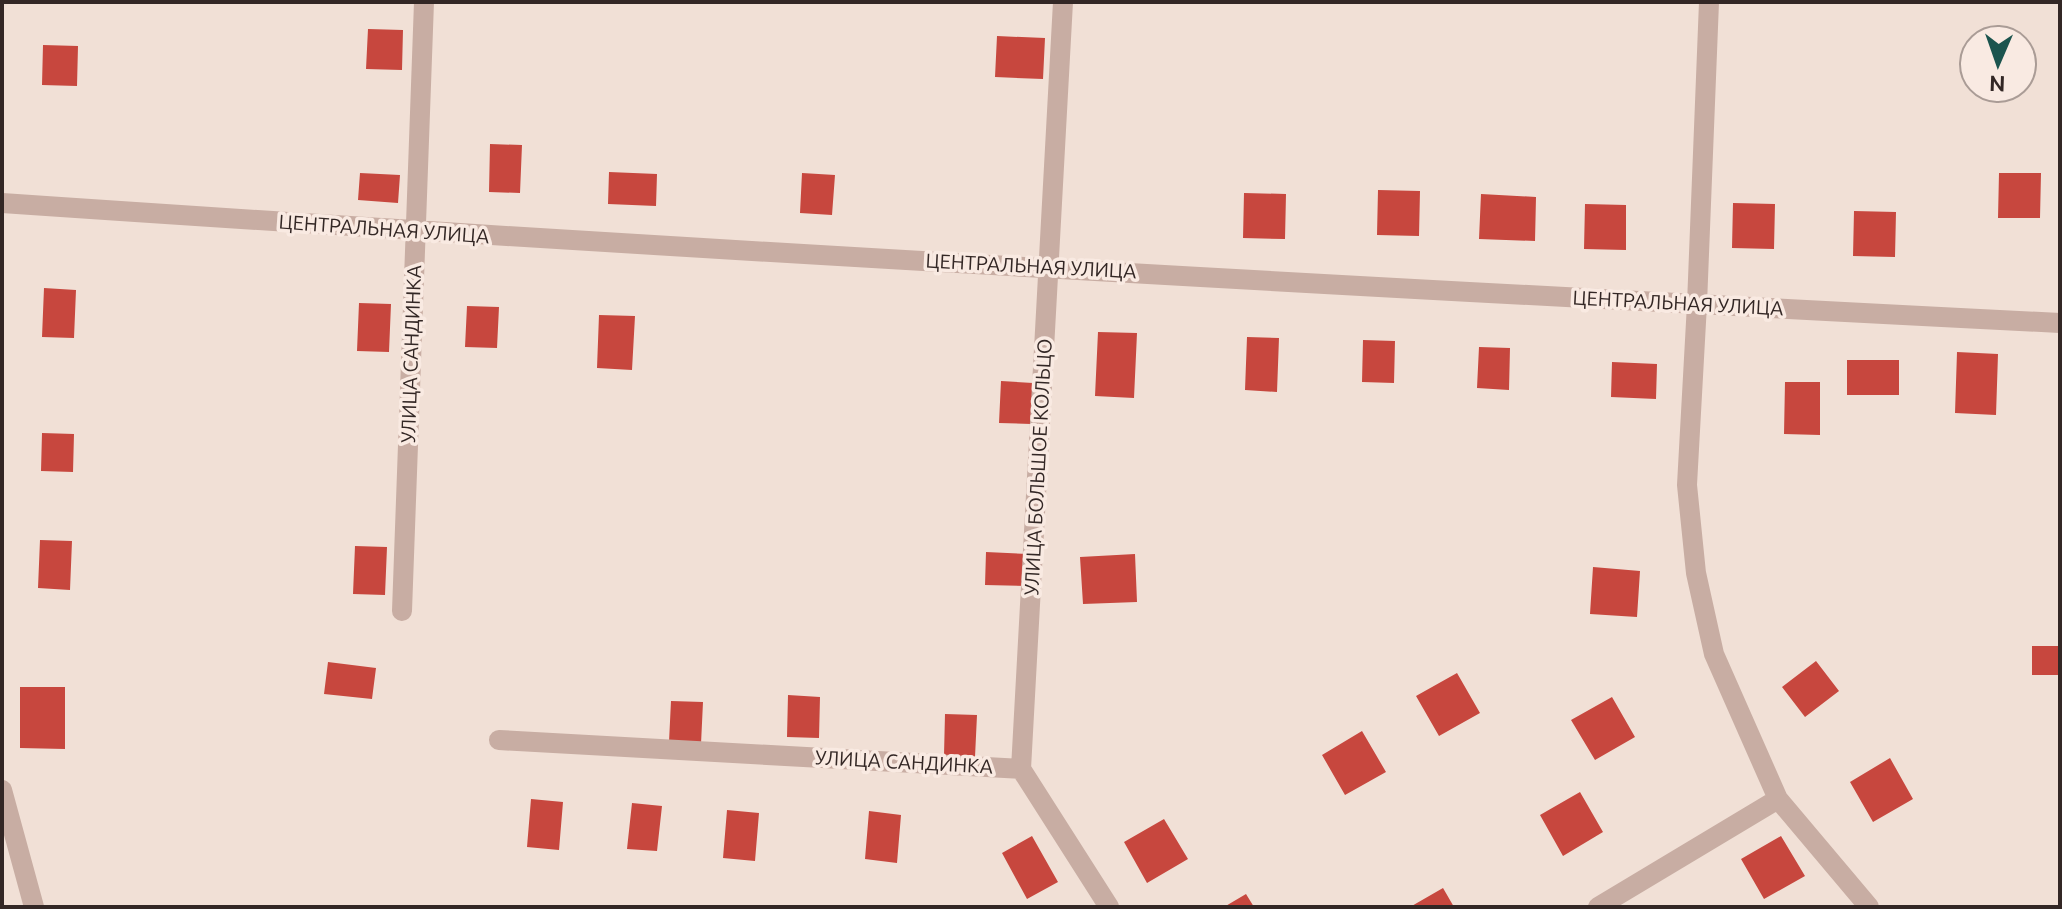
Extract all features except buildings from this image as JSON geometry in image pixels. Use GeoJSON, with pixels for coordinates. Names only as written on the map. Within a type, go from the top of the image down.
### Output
{"type":"FeatureCollection","features":[{"type":"Feature","properties":{"kind":"street","name":"УЛИЦА САНДИНКА"},"geometry":{"type":"LineString","coordinates":[[402,611],[424,2]]}},
{"type":"Feature","properties":{"kind":"street","name":"УЛИЦА БОЛЬШОЕ КОЛЬЦО"},"geometry":{"type":"LineString","coordinates":[[1021,769],[1063,2]]}},
{"type":"Feature","properties":{"kind":"street"},"geometry":{"type":"LineString","coordinates":[[1709,2],[1687,485],[1696,573],[1714,654],[1778,799],[1869,907]]}},
{"type":"Feature","properties":{"kind":"street","name":"ЦЕНТРАЛЬНАЯ УЛИЦА"},"geometry":{"type":"LineString","coordinates":[[2,203],[415,231],[2060,323]]}},
{"type":"Feature","properties":{"kind":"street","name":"УЛИЦА САНДИНКА"},"geometry":{"type":"LineString","coordinates":[[499,740],[1021,769]]}},
{"type":"Feature","properties":{"kind":"street"},"geometry":{"type":"LineString","coordinates":[[1021,769],[1109,907]]}},
{"type":"Feature","properties":{"kind":"street"},"geometry":{"type":"LineString","coordinates":[[2,790],[34,907]]}},
{"type":"Feature","properties":{"kind":"street"},"geometry":{"type":"LineString","coordinates":[[1598,907],[1778,799]]}}]}
